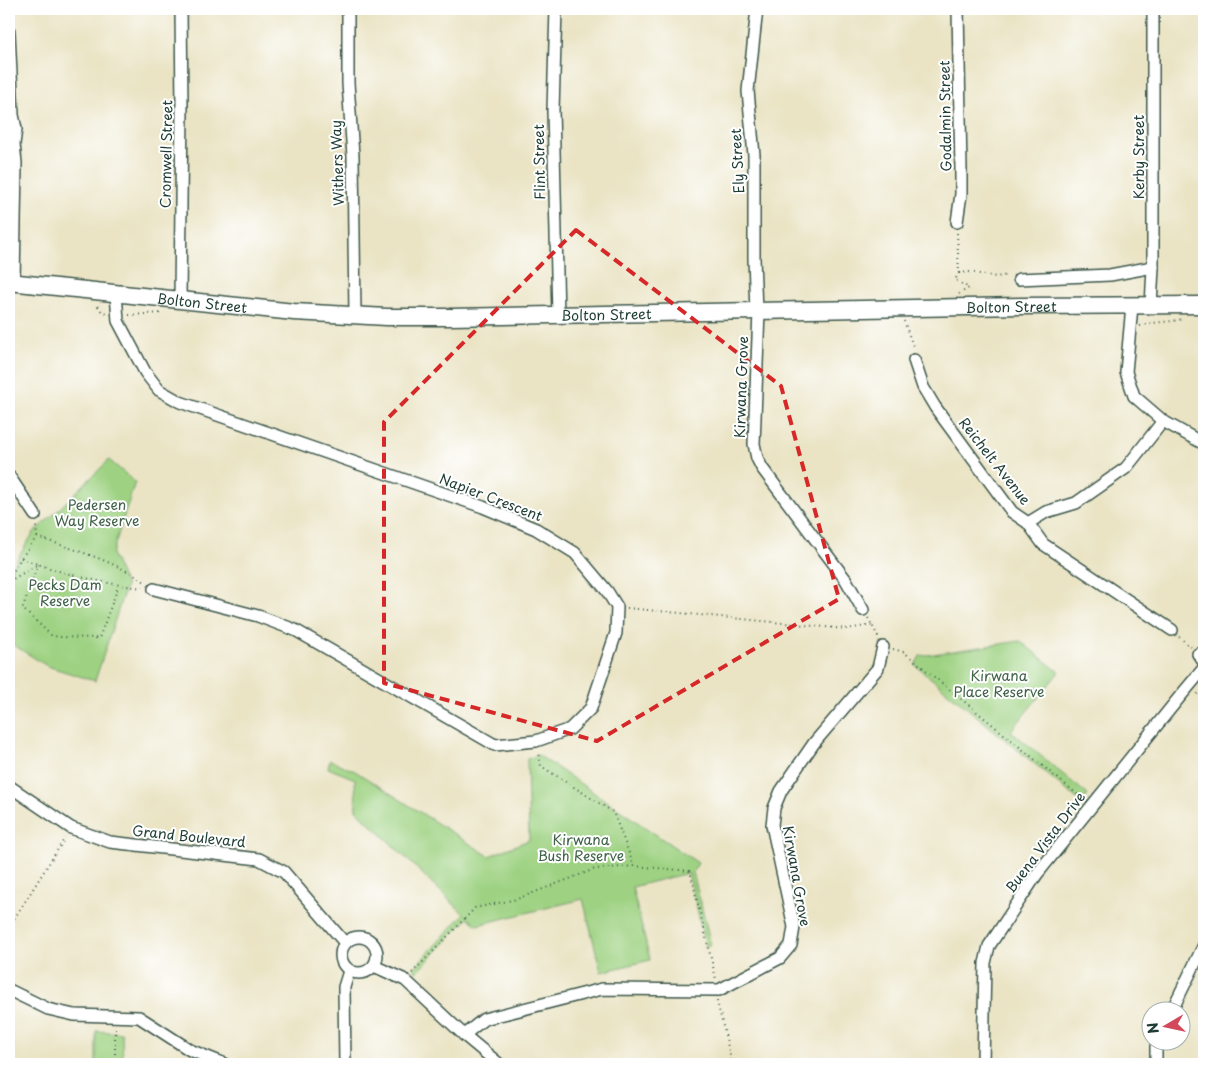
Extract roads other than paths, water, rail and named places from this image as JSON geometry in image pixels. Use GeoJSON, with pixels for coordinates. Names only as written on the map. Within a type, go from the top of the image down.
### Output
{"type":"FeatureCollection","features":[{"type":"Feature","properties":{"kind":"main road","name":"Bolton Street"},"geometry":{"type":"LineString","coordinates":[[11,282],[286,311],[450,317],[1021,306],[1204,305]]}},
{"type":"Feature","properties":{"kind":"street","name":"Cromwell Street"},"geometry":{"type":"LineString","coordinates":[[180,300],[181,9]]}},
{"type":"Feature","properties":{"kind":"street","name":"Withers Way"},"geometry":{"type":"LineString","coordinates":[[348,9],[348,83],[353,156],[355,315]]}},
{"type":"Feature","properties":{"kind":"street","name":"Flint Street"},"geometry":{"type":"LineString","coordinates":[[556,9],[553,119],[558,315]]}},
{"type":"Feature","properties":{"kind":"street","name":"Ely Street"},"geometry":{"type":"LineString","coordinates":[[757,9],[748,91],[754,155],[754,258],[758,312]]}},
{"type":"Feature","properties":{"kind":"street","name":"Godalmin Street"},"geometry":{"type":"LineString","coordinates":[[957,222],[962,170],[958,9]]}},
{"type":"Feature","properties":{"kind":"street","name":"Kerby Street"},"geometry":{"type":"LineString","coordinates":[[1151,306],[1153,267],[1153,9]]}},
{"type":"Feature","properties":{"kind":"street"},"geometry":{"type":"LineString","coordinates":[[9,32],[13,114],[16,132],[14,144],[16,163],[11,282]]}},
{"type":"Feature","properties":{"kind":"street","name":"Bolton Street"},"geometry":{"type":"LineString","coordinates":[[1019,279],[1110,276],[1153,267]]}},
{"type":"Feature","properties":{"kind":"street","name":"Napier Crescent"},"geometry":{"type":"LineString","coordinates":[[116,293],[118,321],[145,372],[159,390],[180,402],[483,507],[536,529],[575,553],[607,591],[617,607],[616,633],[591,708],[570,729],[536,742],[495,745],[295,630],[258,616],[154,589]]}},
{"type":"Feature","properties":{"kind":"street"},"geometry":{"type":"LineString","coordinates":[[1132,306],[1126,372],[1134,396],[1163,421],[1204,444]]}},
{"type":"Feature","properties":{"kind":"street","name":"Kirwana Grove"},"geometry":{"type":"LineString","coordinates":[[758,312],[754,444],[757,458],[762,468],[846,580],[863,610]]}},
{"type":"Feature","properties":{"kind":"street","name":"Reichelt Avenue"},"geometry":{"type":"LineString","coordinates":[[914,360],[924,387],[935,407],[1012,512],[1028,523],[1043,544],[1172,630]]}},
{"type":"Feature","properties":{"kind":"street"},"geometry":{"type":"LineString","coordinates":[[1028,523],[1046,512],[1076,503],[1126,468],[1163,421]]}},
{"type":"Feature","properties":{"kind":"street"},"geometry":{"type":"LineString","coordinates":[[9,476],[36,515]]}},
{"type":"Feature","properties":{"kind":"street","name":"Kirwana Grove"},"geometry":{"type":"LineString","coordinates":[[464,1035],[484,1019],[602,988],[719,990],[780,958],[791,945],[794,927],[772,825],[774,808],[781,791],[814,743],[878,668],[883,647]]}},
{"type":"Feature","properties":{"kind":"street","name":"Buena Vista Drive"},"geometry":{"type":"LineString","coordinates":[[983,1064],[985,963],[989,946],[1037,874],[1204,668]]}},
{"type":"Feature","properties":{"kind":"street","name":"Grand Boulevard"},"geometry":{"type":"LineString","coordinates":[[9,786],[71,828],[110,842],[259,859],[284,872],[345,943]]}},
{"type":"Feature","properties":{"kind":"street"},"geometry":{"type":"LineString","coordinates":[[362,937],[370,941],[375,948],[377,957],[374,966],[367,972],[358,974],[349,971],[342,963],[341,953],[345,943],[353,938],[362,937]]}},
{"type":"Feature","properties":{"kind":"street"},"geometry":{"type":"LineString","coordinates":[[1177,1000],[1204,945]]}},
{"type":"Feature","properties":{"kind":"street"},"geometry":{"type":"LineString","coordinates":[[374,966],[405,980],[464,1035],[499,1064]]}},
{"type":"Feature","properties":{"kind":"street"},"geometry":{"type":"LineString","coordinates":[[345,1064],[344,987],[349,971]]}},
{"type":"Feature","properties":{"kind":"street"},"geometry":{"type":"LineString","coordinates":[[9,990],[48,1009],[74,1015],[139,1017],[190,1050],[225,1064]]}},
{"type":"Feature","properties":{"kind":"street"},"geometry":{"type":"LineString","coordinates":[[1156,1050],[1156,1064]]}},
{"type":"Feature","properties":{"kind":"park label","name":"Pedersen Way Reserve"},"geometry":{"type":"Point","coordinates":[97,512]}},
{"type":"Feature","properties":{"kind":"park label","name":"Pecks Dam Reserve"},"geometry":{"type":"Point","coordinates":[65,592]}},
{"type":"Feature","properties":{"kind":"park label","name":"Kirwana Place Reserve"},"geometry":{"type":"Point","coordinates":[999,684]}},
{"type":"Feature","properties":{"kind":"park label","name":"Kirwana Bush Reserve"},"geometry":{"type":"Point","coordinates":[581,848]}}]}
